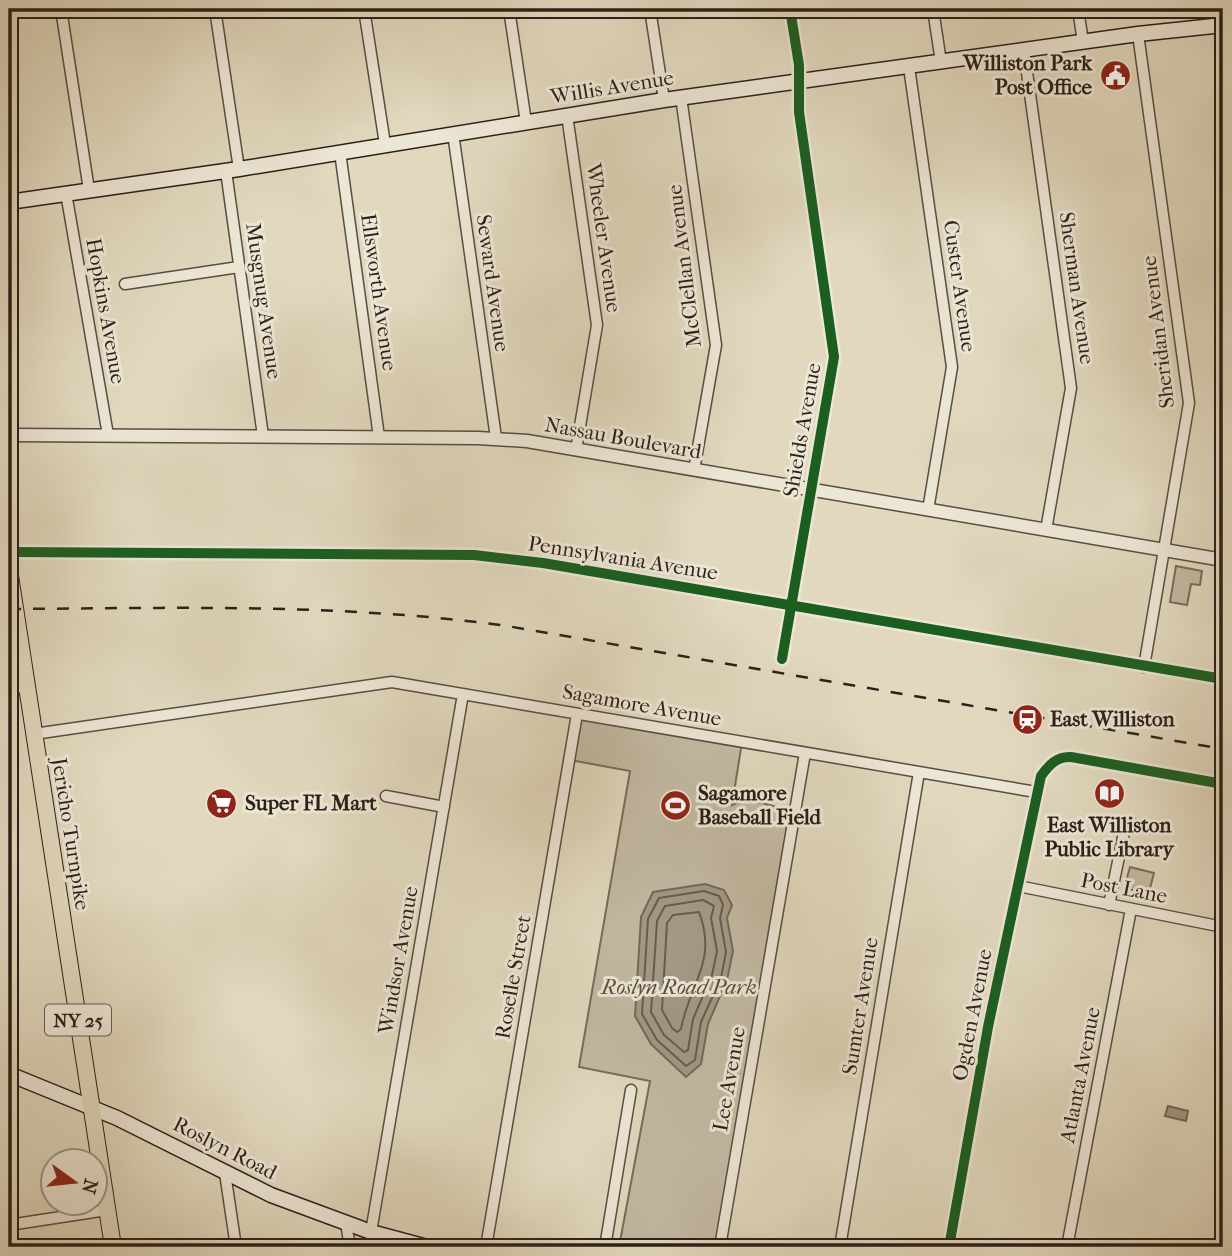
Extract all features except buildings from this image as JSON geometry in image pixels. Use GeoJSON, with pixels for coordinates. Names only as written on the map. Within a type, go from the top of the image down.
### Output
{"type":"FeatureCollection","features":[{"type":"Feature","properties":{"kind":"main road","name":"Willis Avenue"},"geometry":{"type":"LineString","coordinates":[[9,202],[232,170],[681,97],[1138,34],[1223,25]]}},
{"type":"Feature","properties":{"kind":"main road","name":"Jericho Turnpike"},"geometry":{"type":"LineString","coordinates":[[9,569],[91,1106]]}},
{"type":"Feature","properties":{"kind":"main road","name":"Roslyn Road"},"geometry":{"type":"LineString","coordinates":[[9,1074],[91,1106],[271,1195],[371,1232],[427,1247]]}},
{"type":"Feature","properties":{"kind":"main road","name":"NY 25"},"geometry":{"type":"LineString","coordinates":[[91,1106],[97,1148]]}},
{"type":"Feature","properties":{"kind":"main road","name":"NY 25"},"geometry":{"type":"LineString","coordinates":[[108,1216],[113,1247]]}},
{"type":"Feature","properties":{"kind":"street"},"geometry":{"type":"LineString","coordinates":[[61,9],[89,190]]}},
{"type":"Feature","properties":{"kind":"street","name":"Musgnug Avenue"},"geometry":{"type":"LineString","coordinates":[[215,9],[239,267],[264,436]]}},
{"type":"Feature","properties":{"kind":"street"},"geometry":{"type":"LineString","coordinates":[[364,9],[385,144]]}},
{"type":"Feature","properties":{"kind":"street"},"geometry":{"type":"LineString","coordinates":[[509,9],[526,122]]}},
{"type":"Feature","properties":{"kind":"street"},"geometry":{"type":"LineString","coordinates":[[650,9],[664,100]]}},
{"type":"Feature","properties":{"kind":"street","name":"Shields Avenue"},"geometry":{"type":"LineString","coordinates":[[782,659],[834,357],[799,112],[799,65],[790,9]]}},
{"type":"Feature","properties":{"kind":"street"},"geometry":{"type":"LineString","coordinates":[[933,9],[941,62]]}},
{"type":"Feature","properties":{"kind":"street"},"geometry":{"type":"LineString","coordinates":[[1078,9],[1083,42]]}},
{"type":"Feature","properties":{"kind":"street","name":"Sheridan Avenue"},"geometry":{"type":"LineString","coordinates":[[1138,34],[1189,403],[1144,667]]}},
{"type":"Feature","properties":{"kind":"street","name":"Sherman Avenue"},"geometry":{"type":"LineString","coordinates":[[1024,51],[1071,387],[1045,530]]}},
{"type":"Feature","properties":{"kind":"street","name":"Custer Avenue"},"geometry":{"type":"LineString","coordinates":[[909,67],[952,367],[928,510]]}},
{"type":"Feature","properties":{"kind":"street","name":"McClellan Avenue"},"geometry":{"type":"LineString","coordinates":[[681,97],[716,345],[694,470]]}},
{"type":"Feature","properties":{"kind":"street","name":"Wheeler Avenue"},"geometry":{"type":"LineString","coordinates":[[568,115],[597,325],[576,450]]}},
{"type":"Feature","properties":{"kind":"street","name":"Seward Avenue"},"geometry":{"type":"LineString","coordinates":[[453,133],[496,438]]}},
{"type":"Feature","properties":{"kind":"street","name":"Ellsworth Avenue"},"geometry":{"type":"LineString","coordinates":[[340,152],[379,437]]}},
{"type":"Feature","properties":{"kind":"street","name":"Hopkins Avenue"},"geometry":{"type":"LineString","coordinates":[[66,193],[108,435]]}},
{"type":"Feature","properties":{"kind":"street"},"geometry":{"type":"LineString","coordinates":[[125,284],[239,267]]}},
{"type":"Feature","properties":{"kind":"street","name":"Nassau Boulevard"},"geometry":{"type":"LineString","coordinates":[[9,435],[496,438],[1223,560]]}},
{"type":"Feature","properties":{"kind":"street","name":"Pennsylvania Avenue"},"geometry":{"type":"LineString","coordinates":[[9,552],[474,555],[543,563],[1223,680]]}},
{"type":"Feature","properties":{"kind":"street","name":"Sagamore Avenue"},"geometry":{"type":"LineString","coordinates":[[34,734],[381,683],[397,683],[1036,792]]}},
{"type":"Feature","properties":{"kind":"street"},"geometry":{"type":"LineString","coordinates":[[9,689],[27,687]]}},
{"type":"Feature","properties":{"kind":"street","name":"Windsor Avenue"},"geometry":{"type":"LineString","coordinates":[[371,1232],[463,694]]}},
{"type":"Feature","properties":{"kind":"street","name":"Roselle Street"},"geometry":{"type":"LineString","coordinates":[[486,1247],[577,714]]}},
{"type":"Feature","properties":{"kind":"street","name":"Lee Avenue"},"geometry":{"type":"LineString","coordinates":[[720,1247],[805,752]]}},
{"type":"Feature","properties":{"kind":"street"},"geometry":{"type":"LineString","coordinates":[[1036,792],[1045,770],[1054,761],[1066,756],[1223,783]]}},
{"type":"Feature","properties":{"kind":"street","name":"Sumter Avenue"},"geometry":{"type":"LineString","coordinates":[[840,1247],[919,772]]}},
{"type":"Feature","properties":{"kind":"street","name":"Ogden Avenue"},"geometry":{"type":"LineString","coordinates":[[949,1247],[988,1027],[1036,792]]}},
{"type":"Feature","properties":{"kind":"street"},"geometry":{"type":"LineString","coordinates":[[386,796],[444,807]]}},
{"type":"Feature","properties":{"kind":"street"},"geometry":{"type":"LineString","coordinates":[[1109,905],[1126,823],[1151,828]]}},
{"type":"Feature","properties":{"kind":"street","name":"Post Lane"},"geometry":{"type":"LineString","coordinates":[[1018,886],[1223,927]]}},
{"type":"Feature","properties":{"kind":"street","name":"Atlanta Avenue"},"geometry":{"type":"LineString","coordinates":[[1067,1247],[1131,909]]}},
{"type":"Feature","properties":{"kind":"street"},"geometry":{"type":"LineString","coordinates":[[605,1247],[631,1090]]}},
{"type":"Feature","properties":{"kind":"street"},"geometry":{"type":"LineString","coordinates":[[225,1173],[236,1247]]}},
{"type":"Feature","properties":{"kind":"street"},"geometry":{"type":"LineString","coordinates":[[9,1225],[55,1218]]}},
{"type":"Feature","properties":{"kind":"street"},"geometry":{"type":"LineString","coordinates":[[346,1223],[350,1247]]}},
{"type":"Feature","properties":{"kind":"green space"},"geometry":{"type":"Polygon","coordinates":[[[1176,566],[1202,571],[1200,585],[1191,584],[1187,605],[1170,602],[1176,566]]]}},
{"type":"Feature","properties":{"kind":"green space","name":"Roslyn Road Park"},"geometry":{"type":"Polygon","coordinates":[[[578,715],[742,742],[732,805],[743,802],[761,803],[779,808],[782,817],[794,819],[720,1247],[619,1247],[650,1081],[579,1067],[630,771],[570,760],[578,715]]]}},
{"type":"Feature","properties":{"kind":"green space"},"geometry":{"type":"Polygon","coordinates":[[[1130,867],[1154,873],[1149,892],[1124,889],[1130,867]]]}},
{"type":"Feature","properties":{"kind":"water"},"geometry":{"type":"Polygon","coordinates":[[[705,884],[724,890],[732,905],[727,918],[733,951],[727,980],[708,1024],[701,1064],[686,1077],[651,1044],[635,1016],[641,917],[653,892],[705,884]]]}},
{"type":"Feature","properties":{"kind":"water"},"geometry":{"type":"Polygon","coordinates":[[[1168,1106],[1188,1111],[1186,1121],[1165,1116],[1168,1106]]]}},
{"type":"Feature","properties":{"kind":"railway"},"geometry":{"type":"LineString","coordinates":[[9,609],[320,610],[507,626],[1223,749]]}},
{"type":"Feature","properties":{"kind":"cycle path"},"geometry":{"type":"LineString","coordinates":[[782,659],[834,357],[799,112],[799,65],[790,9]]}},
{"type":"Feature","properties":{"kind":"cycle path"},"geometry":{"type":"LineString","coordinates":[[9,552],[474,555],[543,563],[1223,679]]}},
{"type":"Feature","properties":{"kind":"cycle path"},"geometry":{"type":"LineString","coordinates":[[949,1247],[988,1027],[1041,776],[1054,762],[1071,757],[1223,784]]}},
{"type":"Feature","properties":{"kind":"place","name":"Williston Park Post Office"},"geometry":{"type":"Point","coordinates":[1115,75]}},
{"type":"Feature","properties":{"kind":"place","name":"East Williston"},"geometry":{"type":"Point","coordinates":[1027,719]}},
{"type":"Feature","properties":{"kind":"place","name":"East Williston Public Library"},"geometry":{"type":"Point","coordinates":[1109,793]}},
{"type":"Feature","properties":{"kind":"place","name":"Super FL Mart"},"geometry":{"type":"Point","coordinates":[222,803]}},
{"type":"Feature","properties":{"kind":"place","name":"Sagamore Baseball Field"},"geometry":{"type":"Point","coordinates":[675,805]}}]}
